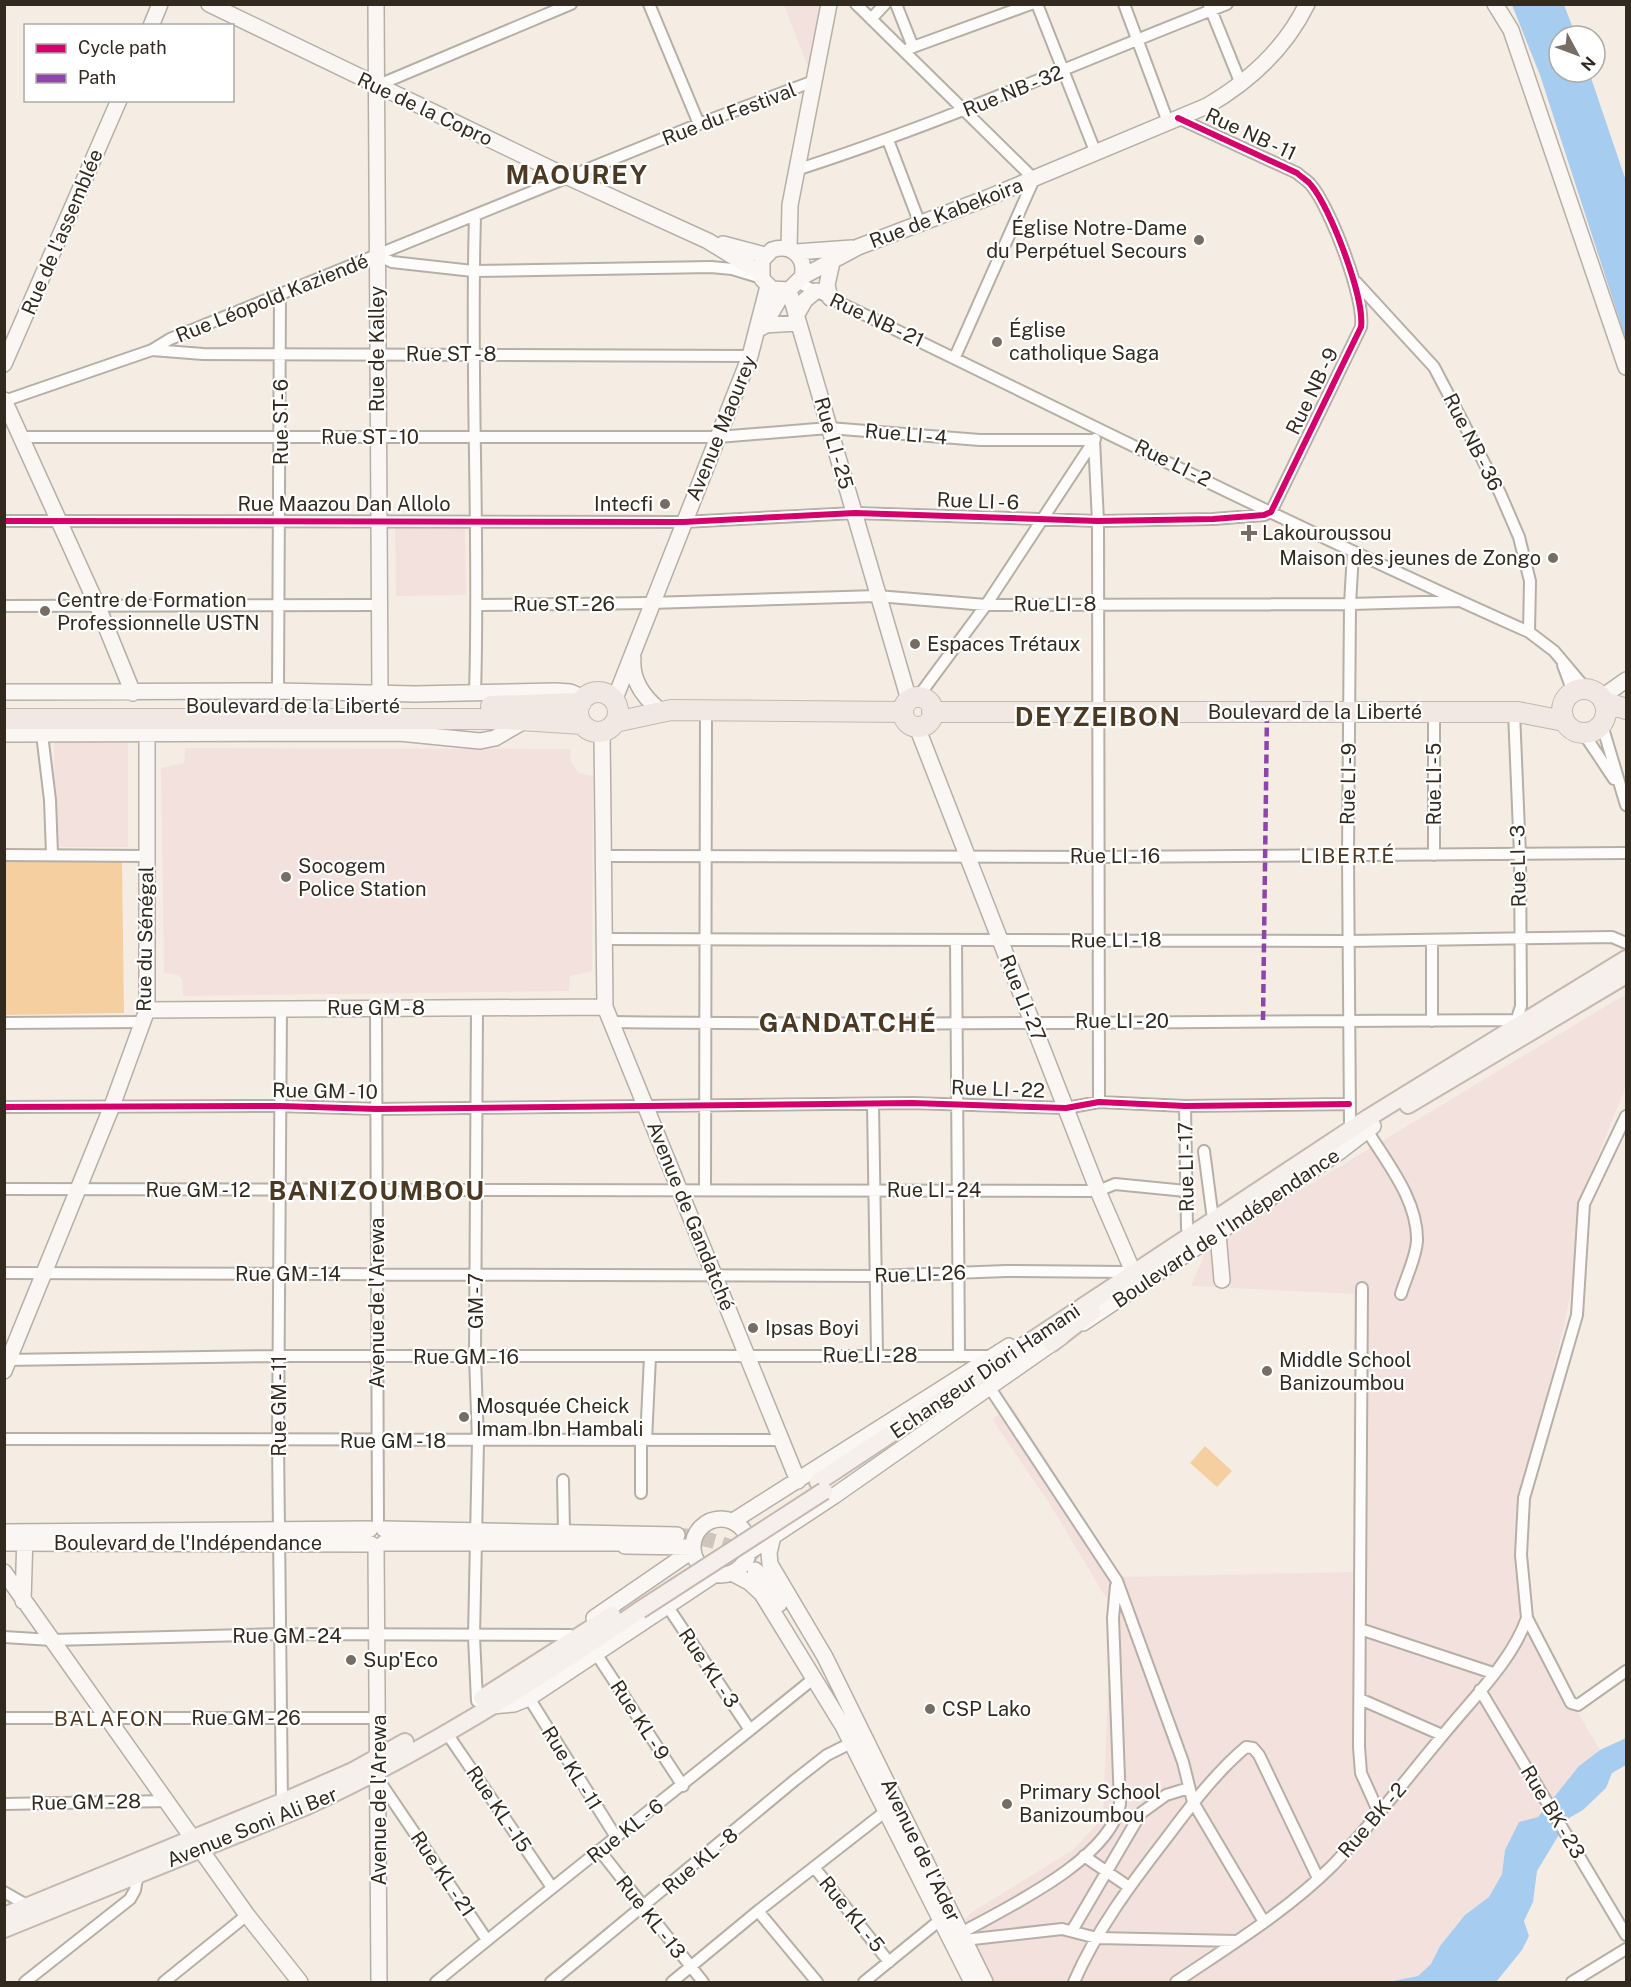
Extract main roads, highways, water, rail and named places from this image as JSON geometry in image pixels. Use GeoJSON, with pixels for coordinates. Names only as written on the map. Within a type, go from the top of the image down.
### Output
{"type":"FeatureCollection","features":[{"type":"Feature","properties":{"kind":"highway"},"geometry":{"type":"LineString","coordinates":[[927,700],[932,712],[929,721],[917,727],[909,724],[910,703],[927,700]]}},
{"type":"Feature","properties":{"kind":"highway","name":"Boulevard de la Liberté"},"geometry":{"type":"LineString","coordinates":[[4,706],[602,706],[706,709],[910,703]]}},
{"type":"Feature","properties":{"kind":"highway","name":"Boulevard de la Liberté"},"geometry":{"type":"LineString","coordinates":[[932,712],[1516,712],[1591,703],[1626,719]]}},
{"type":"Feature","properties":{"kind":"highway"},"geometry":{"type":"LineString","coordinates":[[1591,703],[1591,733],[1584,734],[1572,730],[1564,721],[1562,713],[1591,703],[1626,709]]}},
{"type":"Feature","properties":{"kind":"highway","name":"Boulevard de la Liberté"},"geometry":{"type":"LineString","coordinates":[[4,719],[526,720],[582,724],[578,714],[602,706]]}},
{"type":"Feature","properties":{"kind":"highway","name":"Boulevard de la Liberté"},"geometry":{"type":"LineString","coordinates":[[1516,712],[1564,721]]}},
{"type":"Feature","properties":{"kind":"main road","name":"Boulevard de l'Indépendance"},"geometry":{"type":"LineString","coordinates":[[1370,1125],[1516,1024],[1626,959]]}},
{"type":"Feature","properties":{"kind":"main road","name":"Boulevard de l'Indépendance"},"geometry":{"type":"LineString","coordinates":[[1338,1143],[1626,975]]}},
{"type":"Feature","properties":{"kind":"main road","name":"Echangeur Diori Hamani"},"geometry":{"type":"LineString","coordinates":[[637,1605],[821,1487],[1338,1143]]}},
{"type":"Feature","properties":{"kind":"main road","name":"Echangeur Diori Hamani"},"geometry":{"type":"LineString","coordinates":[[821,1487],[1016,1350],[1104,1297]]}},
{"type":"Feature","properties":{"kind":"main road"},"geometry":{"type":"LineString","coordinates":[[1052,1343],[1104,1297]]}},
{"type":"Feature","properties":{"kind":"main road"},"geometry":{"type":"LineString","coordinates":[[957,1379],[1016,1350]]}},
{"type":"Feature","properties":{"kind":"main road","name":"Avenue Soni Ali Ber"},"geometry":{"type":"LineString","coordinates":[[4,1916],[34,1910],[138,1873],[282,1802],[378,1769],[637,1605]]}},
{"type":"Feature","properties":{"kind":"main road","name":"Avenue Soni Ali Ber"},"geometry":{"type":"LineString","coordinates":[[4,1929],[34,1910],[198,1844],[307,1806],[446,1732],[486,1700]]}},
{"type":"Feature","properties":{"kind":"water"},"geometry":{"type":"Polygon","coordinates":[[[1512,5],[1564,5],[1571,24],[1547,24],[1547,84],[1593,84],[1626,181],[1626,340],[1540,75],[1512,5]]]}},
{"type":"Feature","properties":{"kind":"water"},"geometry":{"type":"Polygon","coordinates":[[[1626,1738],[1626,1765],[1612,1773],[1606,1788],[1583,1810],[1569,1818],[1537,1871],[1533,1902],[1524,1921],[1529,1936],[1522,1950],[1496,1982],[1388,1982],[1418,1976],[1431,1964],[1440,1946],[1465,1915],[1489,1897],[1502,1874],[1505,1850],[1519,1822],[1538,1817],[1579,1766],[1600,1750],[1626,1738]]]}},
{"type":"Feature","properties":{"kind":"tunnel"},"geometry":{"type":"LineString","coordinates":[[677,1535],[721,1543],[759,1565]]}},
{"type":"Feature","properties":{"kind":"place","name":"Église Notre-Dame du Perpétuel Secours"},"geometry":{"type":"Point","coordinates":[1199,240]}},
{"type":"Feature","properties":{"kind":"place","name":"Église catholique Saga"},"geometry":{"type":"Point","coordinates":[997,342]}},
{"type":"Feature","properties":{"kind":"place","name":"Intecfi"},"geometry":{"type":"Point","coordinates":[665,504]}},
{"type":"Feature","properties":{"kind":"place","name":"Lakouroussou"},"geometry":{"type":"Point","coordinates":[1249,533]}},
{"type":"Feature","properties":{"kind":"place","name":"Maison des jeunes de Zongo"},"geometry":{"type":"Point","coordinates":[1553,558]}},
{"type":"Feature","properties":{"kind":"place","name":"Centre de Formation Professionnelle USTN"},"geometry":{"type":"Point","coordinates":[45,611]}},
{"type":"Feature","properties":{"kind":"place","name":"Espaces Trétaux"},"geometry":{"type":"Point","coordinates":[915,644]}},
{"type":"Feature","properties":{"kind":"place","name":"Socogem Police Station"},"geometry":{"type":"Point","coordinates":[286,877]}},
{"type":"Feature","properties":{"kind":"place","name":"Ipsas Boyi"},"geometry":{"type":"Point","coordinates":[753,1328]}},
{"type":"Feature","properties":{"kind":"place","name":"Middle School Banizoumbou"},"geometry":{"type":"Point","coordinates":[1267,1371]}},
{"type":"Feature","properties":{"kind":"place","name":"Mosquée Cheick Imam Ibn Hambali"},"geometry":{"type":"Point","coordinates":[464,1417]}},
{"type":"Feature","properties":{"kind":"place","name":"Sup'Eco"},"geometry":{"type":"Point","coordinates":[351,1660]}},
{"type":"Feature","properties":{"kind":"place","name":"CSP Lako"},"geometry":{"type":"Point","coordinates":[930,1709]}},
{"type":"Feature","properties":{"kind":"place","name":"Primary School Banizoumbou"},"geometry":{"type":"Point","coordinates":[1007,1804]}},
{"type":"Feature","properties":{"kind":"district","name":"MAOUREY"},"geometry":{"type":"Point","coordinates":[577,175]}},
{"type":"Feature","properties":{"kind":"district","name":"DEYZEIBON"},"geometry":{"type":"Point","coordinates":[1098,717]}},
{"type":"Feature","properties":{"kind":"district","name":"LIBERTÉ"},"geometry":{"type":"Point","coordinates":[1348,856]}},
{"type":"Feature","properties":{"kind":"district","name":"GANDATCHÉ"},"geometry":{"type":"Point","coordinates":[848,1023]}},
{"type":"Feature","properties":{"kind":"district","name":"BANIZOUMBOU"},"geometry":{"type":"Point","coordinates":[377,1191]}},
{"type":"Feature","properties":{"kind":"district","name":"BALAFON"},"geometry":{"type":"Point","coordinates":[109,1719]}}]}
